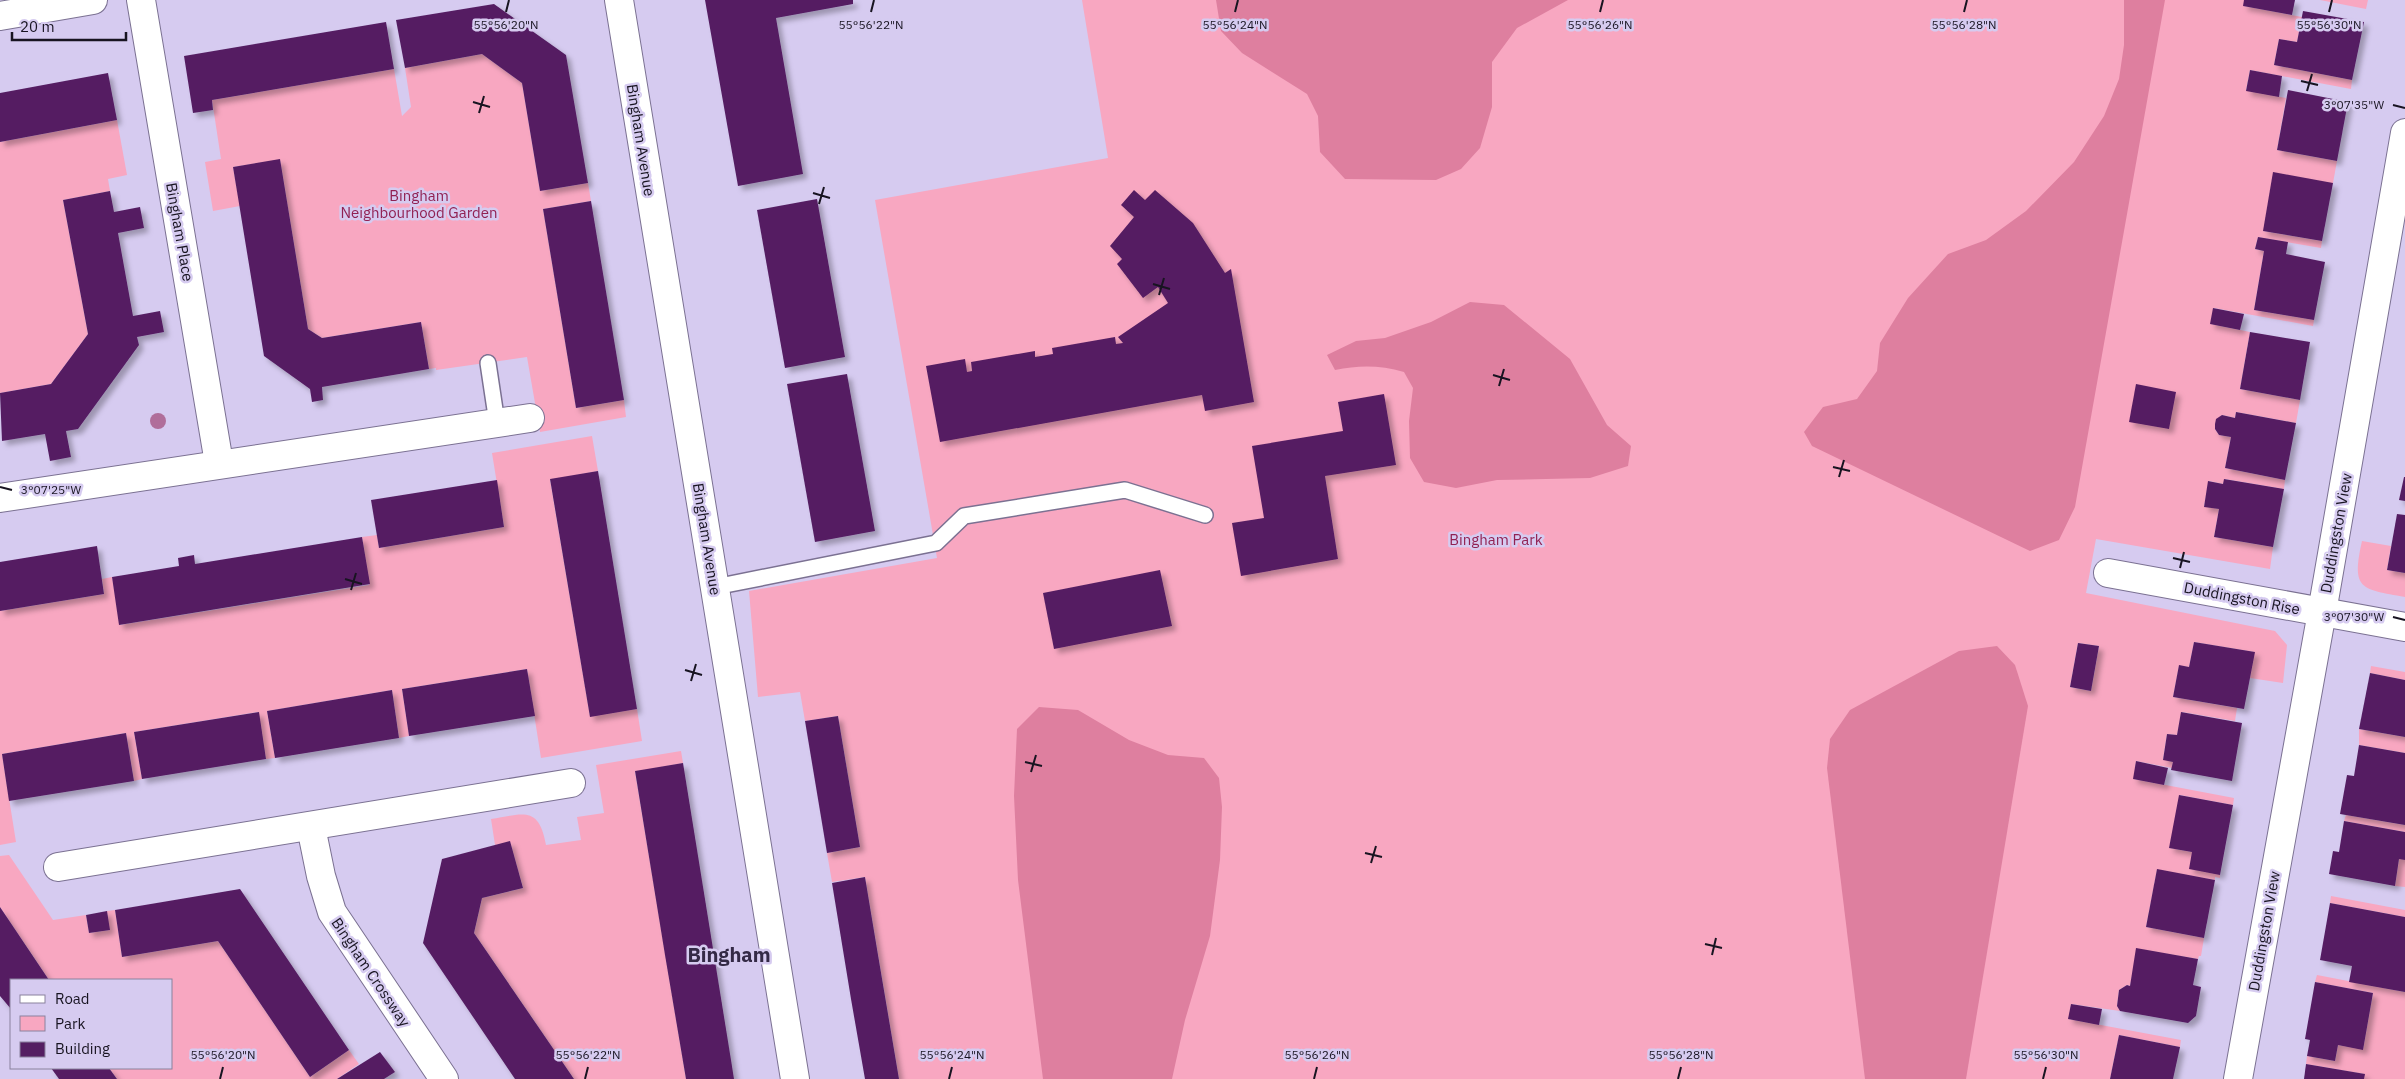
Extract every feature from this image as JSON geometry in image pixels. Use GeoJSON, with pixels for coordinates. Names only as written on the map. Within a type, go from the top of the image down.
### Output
{"type":"FeatureCollection","features":[{"type":"Feature","properties":{"kind":"street"},"geometry":{"type":"LineString","coordinates":[[0,16],[93,0]]}},
{"type":"Feature","properties":{"kind":"street","name":"Bingham Place"},"geometry":{"type":"LineString","coordinates":[[141,0],[219,464]]}},
{"type":"Feature","properties":{"kind":"street","name":"Bingham Avenue"},"geometry":{"type":"LineString","coordinates":[[619,0],[794,1079]]}},
{"type":"Feature","properties":{"kind":"street","name":"Duddingston View"},"geometry":{"type":"LineString","coordinates":[[2238,1079],[2405,134]]}},
{"type":"Feature","properties":{"kind":"street"},"geometry":{"type":"LineString","coordinates":[[0,498],[530,418]]}},
{"type":"Feature","properties":{"kind":"street","name":"Duddingston Rise"},"geometry":{"type":"LineString","coordinates":[[2108,573],[2405,627]]}},
{"type":"Feature","properties":{"kind":"street"},"geometry":{"type":"LineString","coordinates":[[58,867],[571,783]]}},
{"type":"Feature","properties":{"kind":"street","name":"Bingham Crossway"},"geometry":{"type":"LineString","coordinates":[[311,827],[320,876],[332,912],[444,1079]]}},
{"type":"Feature","properties":{"kind":"lane"},"geometry":{"type":"LineString","coordinates":[[488,362],[497,423]]}},
{"type":"Feature","properties":{"kind":"lane"},"geometry":{"type":"LineString","coordinates":[[715,588],[936,543],[964,516],[1125,490],[1205,515]]}},
{"type":"Feature","properties":{"kind":"green space","name":"Bingham Park"},"geometry":{"type":"Polygon","coordinates":[[[1082,0],[2244,0],[2244,6],[2302,17],[2297,42],[2279,39],[2274,65],[2352,80],[2351,89],[2250,70],[2246,90],[2286,98],[2277,150],[2337,161],[2333,183],[2263,231],[2322,241],[2321,248],[2258,237],[2255,249],[2264,251],[2254,310],[2314,320],[2313,326],[2214,308],[2211,324],[2250,332],[2240,389],[2300,400],[2296,423],[2236,412],[2235,418],[2222,415],[2215,424],[2215,429],[2219,435],[2231,437],[2225,468],[2285,480],[2284,489],[2225,479],[2223,484],[2209,481],[2204,506],[2219,509],[2214,537],[2273,547],[2270,569],[2096,539],[2086,593],[2275,631],[2287,645],[2283,683],[2250,678],[2254,652],[2194,642],[2189,667],[2179,666],[2173,697],[2237,708],[2235,721],[2182,712],[2177,735],[2167,734],[2163,759],[2173,762],[2172,768],[2136,761],[2134,779],[2234,798],[2233,805],[2180,795],[2170,848],[2192,852],[2220,875],[2220,878],[2215,877],[2215,880],[2157,870],[2146,927],[2204,938],[2201,956],[2198,959],[2137,949],[2130,986],[2127,985],[2119,990],[2117,1006],[2120,1011],[2071,1004],[2069,1019],[2181,1040],[2180,1047],[2119,1035],[2110,1079],[899,1079],[865,877],[832,882],[827,853],[860,847],[838,716],[805,721],[800,692],[758,697],[749,591],[937,558],[875,200],[1108,158],[1082,0]],[[2078,643],[2070,687],[2091,691],[2099,646],[2078,643]]]}},
{"type":"Feature","properties":{"kind":"green space"},"geometry":{"type":"Polygon","coordinates":[[[2320,0],[2368,0],[2366,9],[2320,0]]]}},
{"type":"Feature","properties":{"kind":"green space","name":"Bingham Neighbourhood Garden"},"geometry":{"type":"Polygon","coordinates":[[[482,54],[522,83],[540,191],[588,183],[591,201],[543,209],[576,408],[624,400],[626,417],[540,432],[527,357],[436,370],[436,368],[429,369],[421,322],[322,338],[308,329],[280,160],[233,167],[240,206],[213,211],[205,162],[221,159],[212,100],[394,69],[402,116],[411,107],[405,68],[482,54]]]}},
{"type":"Feature","properties":{"kind":"green space"},"geometry":{"type":"Polygon","coordinates":[[[117,120],[127,175],[108,179],[110,191],[63,200],[88,334],[51,384],[0,393],[0,142],[117,120]]]}},
{"type":"Feature","properties":{"kind":"green space"},"geometry":{"type":"Polygon","coordinates":[[[592,436],[598,471],[550,480],[590,716],[637,709],[642,741],[541,758],[527,669],[402,689],[409,736],[399,738],[392,690],[267,711],[275,758],[266,759],[258,712],[134,732],[142,779],[134,781],[126,733],[2,754],[16,842],[0,845],[0,611],[104,594],[102,579],[112,577],[120,625],[369,585],[362,537],[377,535],[379,548],[504,527],[492,453],[592,436]]]}},
{"type":"Feature","properties":{"kind":"green space"},"geometry":{"type":"Polygon","coordinates":[[[2362,541],[2391,546],[2387,570],[2405,573],[2405,597],[2378,592],[2369,589],[2363,584],[2359,578],[2358,569],[2362,541]]]}},
{"type":"Feature","properties":{"kind":"green space"},"geometry":{"type":"Polygon","coordinates":[[[2371,666],[2405,672],[2405,680],[2370,673],[2371,666]]]}},
{"type":"Feature","properties":{"kind":"green space"},"geometry":{"type":"Polygon","coordinates":[[[2359,729],[2405,737],[2405,753],[2359,745],[2359,729]]]}},
{"type":"Feature","properties":{"kind":"green space"},"geometry":{"type":"Polygon","coordinates":[[[681,751],[683,763],[635,772],[686,1079],[574,1079],[474,933],[482,898],[523,888],[510,842],[495,845],[491,819],[521,814],[528,815],[539,823],[546,845],[581,840],[577,817],[604,813],[596,765],[681,751]]]}},
{"type":"Feature","properties":{"kind":"green space"},"geometry":{"type":"Polygon","coordinates":[[[2346,815],[2405,825],[2405,832],[2344,821],[2346,815]]]}},
{"type":"Feature","properties":{"kind":"green space"},"geometry":{"type":"Polygon","coordinates":[[[9,855],[53,920],[86,915],[89,933],[109,930],[107,911],[115,910],[122,957],[218,941],[310,1077],[349,1050],[359,1064],[337,1079],[117,1079],[110,1069],[172,1069],[172,979],[48,979],[0,907],[0,856],[9,855]]]}},
{"type":"Feature","properties":{"kind":"green space"},"geometry":{"type":"Polygon","coordinates":[[[2399,859],[2405,859],[2405,887],[2395,886],[2399,859]]]}},
{"type":"Feature","properties":{"kind":"green space"},"geometry":{"type":"Polygon","coordinates":[[[2331,896],[2405,910],[2405,917],[2330,903],[2331,896]]]}},
{"type":"Feature","properties":{"kind":"green space"},"geometry":{"type":"Polygon","coordinates":[[[2317,975],[2405,992],[2405,1079],[2364,1079],[2364,1074],[2306,1064],[2307,1056],[2335,1061],[2338,1045],[2363,1049],[2373,993],[2315,982],[2317,975]]]}},
{"type":"Feature","properties":{"kind":"shaded area"},"geometry":{"type":"Polygon","coordinates":[[[1216,0],[1568,0],[1517,28],[1492,62],[1492,107],[1480,148],[1461,169],[1436,180],[1345,179],[1320,152],[1318,116],[1307,94],[1242,53],[1221,31],[1216,0]]]}},
{"type":"Feature","properties":{"kind":"shaded area"},"geometry":{"type":"Polygon","coordinates":[[[2124,0],[2165,0],[2075,507],[2059,540],[2030,551],[1812,446],[1804,432],[1823,407],[1857,399],[1877,371],[1880,343],[1908,298],[1948,254],[1986,240],[2026,211],[2074,162],[2104,116],[2119,79],[2124,45],[2124,0]]]}},
{"type":"Feature","properties":{"kind":"shaded area"},"geometry":{"type":"Polygon","coordinates":[[[1470,302],[1504,305],[1570,359],[1607,425],[1631,446],[1628,466],[1590,478],[1497,480],[1456,488],[1424,482],[1410,458],[1409,421],[1413,388],[1404,372],[1370,366],[1335,370],[1327,355],[1356,341],[1385,338],[1431,322],[1470,302]]]}},
{"type":"Feature","properties":{"kind":"shaded area"},"geometry":{"type":"Polygon","coordinates":[[[1997,646],[2015,665],[2028,706],[1966,1079],[1865,1079],[1827,768],[1830,739],[1850,710],[1959,651],[1997,646]]]}},
{"type":"Feature","properties":{"kind":"shaded area"},"geometry":{"type":"Polygon","coordinates":[[[1039,707],[1078,710],[1129,740],[1168,755],[1204,758],[1219,778],[1222,807],[1220,860],[1210,936],[1185,1020],[1172,1079],[1043,1079],[1018,880],[1014,796],[1017,729],[1039,707]]]}},
{"type":"Feature","properties":{"kind":"building"},"geometry":{"type":"Polygon","coordinates":[[[705,0],[853,0],[853,4],[776,18],[803,174],[738,186],[705,0]]]}},
{"type":"Feature","properties":{"kind":"building"},"geometry":{"type":"Polygon","coordinates":[[[2244,0],[2295,0],[2292,15],[2243,6],[2244,0]]]}},
{"type":"Feature","properties":{"kind":"building"},"geometry":{"type":"Polygon","coordinates":[[[494,4],[566,55],[588,183],[540,191],[522,83],[482,54],[405,68],[396,20],[494,4]]]}},
{"type":"Feature","properties":{"kind":"building"},"geometry":{"type":"Polygon","coordinates":[[[2303,11],[2364,22],[2352,80],[2274,65],[2279,39],[2297,42],[2303,11]]]}},
{"type":"Feature","properties":{"kind":"building"},"geometry":{"type":"Polygon","coordinates":[[[386,22],[394,69],[212,100],[213,110],[193,113],[184,56],[386,22]]]}},
{"type":"Feature","properties":{"kind":"building"},"geometry":{"type":"Polygon","coordinates":[[[2250,70],[2282,76],[2279,97],[2246,91],[2250,70]]]}},
{"type":"Feature","properties":{"kind":"building"},"geometry":{"type":"Polygon","coordinates":[[[108,73],[117,120],[0,142],[0,93],[108,73]]]}},
{"type":"Feature","properties":{"kind":"building"},"geometry":{"type":"Polygon","coordinates":[[[2288,90],[2348,102],[2337,161],[2277,150],[2288,90]]]}},
{"type":"Feature","properties":{"kind":"building"},"geometry":{"type":"Polygon","coordinates":[[[280,159],[308,329],[322,338],[421,322],[429,369],[322,387],[323,400],[312,402],[310,389],[264,356],[233,167],[280,159]]]}},
{"type":"Feature","properties":{"kind":"building"},"geometry":{"type":"Polygon","coordinates":[[[2273,172],[2333,183],[2322,241],[2263,231],[2273,172]]]}},
{"type":"Feature","properties":{"kind":"building"},"geometry":{"type":"Polygon","coordinates":[[[1134,190],[1145,200],[1155,190],[1193,223],[1225,273],[1231,269],[1254,402],[1205,411],[1202,395],[940,442],[926,366],[965,359],[967,372],[972,371],[971,362],[1035,351],[1035,357],[1053,354],[1052,348],[1115,337],[1116,344],[1123,343],[1118,337],[1168,303],[1158,287],[1143,298],[1117,264],[1122,259],[1110,246],[1134,217],[1121,205],[1134,190]]]}},
{"type":"Feature","properties":{"kind":"building"},"geometry":{"type":"Polygon","coordinates":[[[110,191],[114,212],[140,207],[144,228],[118,233],[133,316],[160,311],[164,332],[137,337],[139,345],[78,429],[66,431],[71,457],[50,461],[45,434],[2,441],[0,393],[51,384],[88,334],[63,200],[110,191]]]}},
{"type":"Feature","properties":{"kind":"building"},"geometry":{"type":"Polygon","coordinates":[[[817,199],[845,357],[785,368],[757,210],[817,199]]]}},
{"type":"Feature","properties":{"kind":"building"},"geometry":{"type":"Polygon","coordinates":[[[591,201],[624,400],[576,408],[543,209],[591,201]]]}},
{"type":"Feature","properties":{"kind":"building"},"geometry":{"type":"Polygon","coordinates":[[[2258,237],[2288,242],[2286,254],[2325,262],[2314,320],[2254,310],[2264,251],[2255,249],[2258,237]]]}},
{"type":"Feature","properties":{"kind":"building"},"geometry":{"type":"Polygon","coordinates":[[[2213,308],[2244,314],[2240,330],[2210,324],[2213,308]]]}},
{"type":"Feature","properties":{"kind":"building"},"geometry":{"type":"Polygon","coordinates":[[[2250,332],[2310,342],[2300,400],[2240,389],[2250,332]]]}},
{"type":"Feature","properties":{"kind":"building"},"geometry":{"type":"Polygon","coordinates":[[[847,374],[875,531],[815,542],[787,384],[847,374]]]}},
{"type":"Feature","properties":{"kind":"building"},"geometry":{"type":"Polygon","coordinates":[[[2136,384],[2176,392],[2169,429],[2129,422],[2136,384]]]}},
{"type":"Feature","properties":{"kind":"building"},"geometry":{"type":"Polygon","coordinates":[[[1384,394],[1396,465],[1325,476],[1338,559],[1241,576],[1232,523],[1264,518],[1252,446],[1343,431],[1338,402],[1384,394]]]}},
{"type":"Feature","properties":{"kind":"building"},"geometry":{"type":"Polygon","coordinates":[[[2236,412],[2296,423],[2285,480],[2225,468],[2231,437],[2219,435],[2215,429],[2215,424],[2216,419],[2222,415],[2235,418],[2236,412]]]}},
{"type":"Feature","properties":{"kind":"building"},"geometry":{"type":"Polygon","coordinates":[[[598,471],[637,709],[590,717],[550,479],[598,471]]]}},
{"type":"Feature","properties":{"kind":"building"},"geometry":{"type":"Polygon","coordinates":[[[2405,477],[2405,501],[2399,500],[2405,477]]]}},
{"type":"Feature","properties":{"kind":"building"},"geometry":{"type":"Polygon","coordinates":[[[2224,479],[2284,489],[2273,547],[2214,537],[2219,509],[2204,507],[2208,481],[2223,484],[2224,479]]]}},
{"type":"Feature","properties":{"kind":"building"},"geometry":{"type":"Polygon","coordinates":[[[497,480],[504,527],[379,548],[371,500],[497,480]]]}},
{"type":"Feature","properties":{"kind":"building"},"geometry":{"type":"Polygon","coordinates":[[[2397,514],[2405,515],[2405,573],[2387,570],[2397,514]]]}},
{"type":"Feature","properties":{"kind":"building"},"geometry":{"type":"Polygon","coordinates":[[[362,537],[370,584],[119,625],[112,577],[179,566],[178,558],[194,555],[195,564],[362,537]]]}},
{"type":"Feature","properties":{"kind":"building"},"geometry":{"type":"Polygon","coordinates":[[[97,546],[104,594],[0,611],[0,562],[97,546]]]}},
{"type":"Feature","properties":{"kind":"building"},"geometry":{"type":"Polygon","coordinates":[[[1160,570],[1172,626],[1054,649],[1043,593],[1160,570]]]}},
{"type":"Feature","properties":{"kind":"building"},"geometry":{"type":"Polygon","coordinates":[[[2194,642],[2255,652],[2244,709],[2173,697],[2179,665],[2189,667],[2194,642]]]}},
{"type":"Feature","properties":{"kind":"building"},"geometry":{"type":"Polygon","coordinates":[[[2078,643],[2099,646],[2091,691],[2070,687],[2078,643]]]}},
{"type":"Feature","properties":{"kind":"building"},"geometry":{"type":"Polygon","coordinates":[[[527,669],[535,716],[409,736],[402,689],[527,669]]]}},
{"type":"Feature","properties":{"kind":"building"},"geometry":{"type":"Polygon","coordinates":[[[2370,673],[2405,680],[2405,737],[2359,729],[2370,673]]]}},
{"type":"Feature","properties":{"kind":"building"},"geometry":{"type":"Polygon","coordinates":[[[392,690],[399,738],[275,758],[267,711],[392,690]]]}},
{"type":"Feature","properties":{"kind":"building"},"geometry":{"type":"Polygon","coordinates":[[[259,712],[266,759],[142,779],[134,732],[259,712]]]}},
{"type":"Feature","properties":{"kind":"building"},"geometry":{"type":"Polygon","coordinates":[[[2181,712],[2242,723],[2232,781],[2171,770],[2173,762],[2163,760],[2167,734],[2177,735],[2181,712]]]}},
{"type":"Feature","properties":{"kind":"building"},"geometry":{"type":"Polygon","coordinates":[[[838,716],[860,847],[827,853],[805,721],[838,716]]]}},
{"type":"Feature","properties":{"kind":"building"},"geometry":{"type":"Polygon","coordinates":[[[126,733],[134,781],[9,801],[2,754],[126,733]]]}},
{"type":"Feature","properties":{"kind":"building"},"geometry":{"type":"Polygon","coordinates":[[[2359,745],[2405,753],[2405,825],[2340,814],[2347,775],[2354,776],[2359,745]]]}},
{"type":"Feature","properties":{"kind":"building"},"geometry":{"type":"Polygon","coordinates":[[[2136,761],[2168,768],[2164,785],[2133,779],[2136,761]]]}},
{"type":"Feature","properties":{"kind":"building"},"geometry":{"type":"Polygon","coordinates":[[[683,763],[734,1079],[686,1079],[635,771],[683,763]]]}},
{"type":"Feature","properties":{"kind":"building"},"geometry":{"type":"Polygon","coordinates":[[[2179,795],[2233,805],[2220,875],[2189,869],[2192,852],[2169,848],[2179,795]]]}},
{"type":"Feature","properties":{"kind":"building"},"geometry":{"type":"Polygon","coordinates":[[[2344,821],[2405,832],[2405,860],[2399,859],[2395,886],[2329,874],[2333,851],[2339,852],[2344,821]]]}},
{"type":"Feature","properties":{"kind":"building"},"geometry":{"type":"Polygon","coordinates":[[[510,841],[523,888],[482,898],[474,933],[574,1079],[515,1079],[423,943],[442,859],[510,841]]]}},
{"type":"Feature","properties":{"kind":"building"},"geometry":{"type":"Polygon","coordinates":[[[2157,869],[2215,880],[2204,938],[2146,927],[2157,869]]]}},
{"type":"Feature","properties":{"kind":"building"},"geometry":{"type":"Polygon","coordinates":[[[865,877],[899,1079],[865,1079],[851,999],[832,883],[865,877]]]}},
{"type":"Feature","properties":{"kind":"building"},"geometry":{"type":"Polygon","coordinates":[[[240,889],[349,1050],[310,1077],[218,941],[122,957],[115,910],[240,889]]]}},
{"type":"Feature","properties":{"kind":"building"},"geometry":{"type":"Polygon","coordinates":[[[2330,903],[2405,917],[2405,992],[2349,982],[2352,966],[2320,960],[2330,903]]]}},
{"type":"Feature","properties":{"kind":"building"},"geometry":{"type":"Polygon","coordinates":[[[0,907],[48,979],[10,979],[10,1008],[0,996],[0,907]]]}},
{"type":"Feature","properties":{"kind":"building"},"geometry":{"type":"Polygon","coordinates":[[[107,911],[110,930],[89,933],[86,915],[107,911]]]}},
{"type":"Feature","properties":{"kind":"building"},"geometry":{"type":"Polygon","coordinates":[[[2136,948],[2198,959],[2193,985],[2201,987],[2196,1016],[2188,1023],[2120,1011],[2117,1006],[2119,990],[2127,985],[2130,986],[2136,948]]]}},
{"type":"Feature","properties":{"kind":"building"},"geometry":{"type":"Polygon","coordinates":[[[2315,982],[2373,993],[2363,1050],[2338,1045],[2335,1061],[2307,1056],[2310,1040],[2305,1039],[2315,982]]]}},
{"type":"Feature","properties":{"kind":"building"},"geometry":{"type":"Polygon","coordinates":[[[2071,1004],[2102,1009],[2099,1025],[2068,1019],[2071,1004]]]}},
{"type":"Feature","properties":{"kind":"building"},"geometry":{"type":"Polygon","coordinates":[[[2119,1035],[2180,1047],[2173,1079],[2110,1079],[2119,1035]]]}},
{"type":"Feature","properties":{"kind":"building"},"geometry":{"type":"Polygon","coordinates":[[[380,1052],[395,1072],[384,1079],[337,1079],[380,1052]]]}},
{"type":"Feature","properties":{"kind":"building"},"geometry":{"type":"Polygon","coordinates":[[[2306,1064],[2365,1074],[2364,1079],[2304,1079],[2306,1064]]]}},
{"type":"Feature","properties":{"kind":"building"},"geometry":{"type":"Polygon","coordinates":[[[52,1069],[110,1069],[117,1079],[59,1079],[52,1069]]]}},
{"type":"Feature","properties":{"kind":"district","name":"Bingham"},"geometry":{"type":"Point","coordinates":[729,954]}}]}
